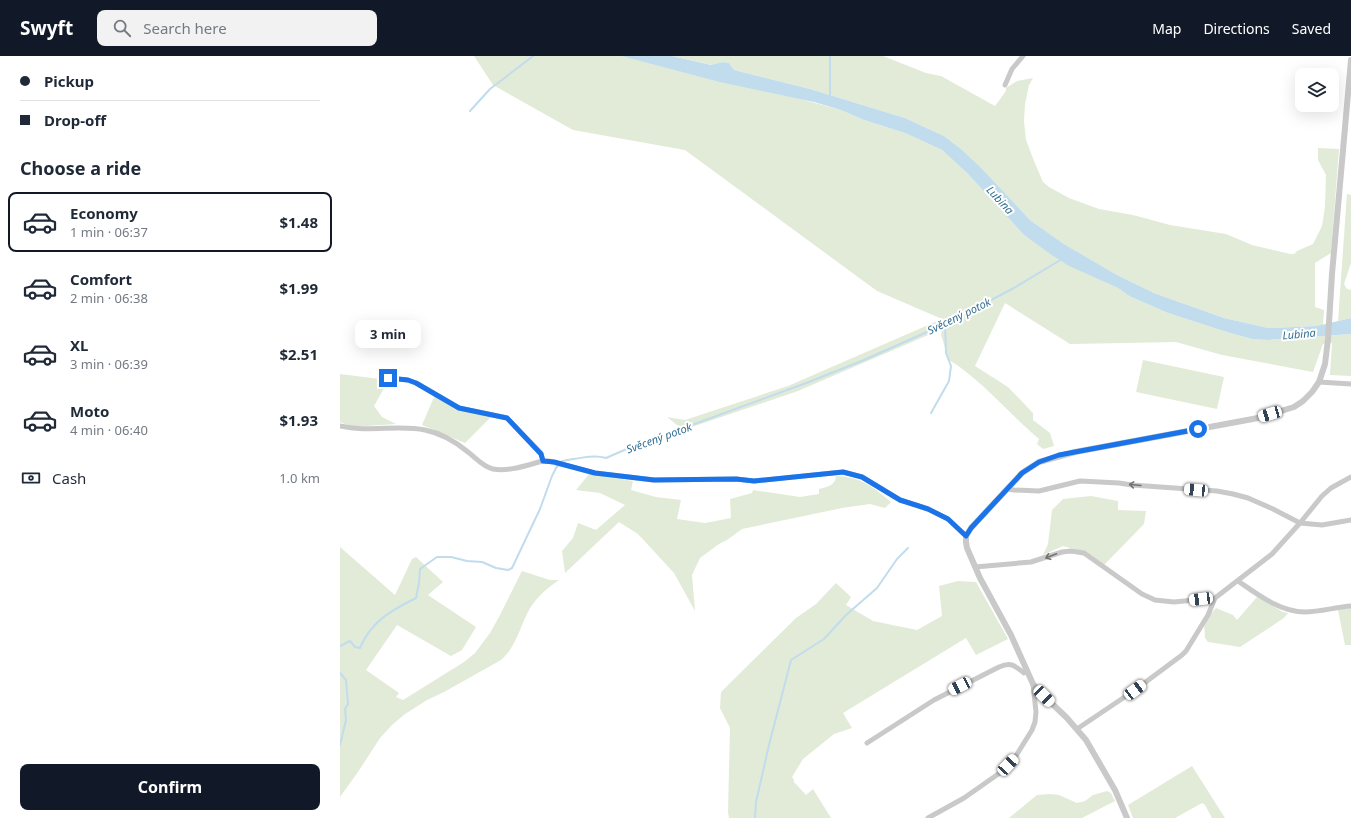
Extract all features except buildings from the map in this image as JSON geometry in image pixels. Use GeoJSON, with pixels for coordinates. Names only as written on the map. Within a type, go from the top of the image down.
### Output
{"type":"FeatureCollection","features":[{"type":"Feature","properties":{"kind":"street"},"geometry":{"type":"LineString","coordinates":[[1005,85],[1012,69],[1023,56]]}},
{"type":"Feature","properties":{"kind":"street"},"geometry":{"type":"LineString","coordinates":[[1127,818],[1111,783],[1089,746],[1077,729],[1033,684],[975,567],[967,548],[966,536],[971,528],[1022,473],[1033,465],[1047,458],[1258,418],[1294,407],[1312,392],[1319,382],[1325,364],[1328,339],[1349,105],[1351,60]]}},
{"type":"Feature","properties":{"kind":"street"},"geometry":{"type":"LineString","coordinates":[[388,378],[408,380],[416,383],[459,408],[507,418],[541,454],[543,461]]}},
{"type":"Feature","properties":{"kind":"street"},"geometry":{"type":"LineString","coordinates":[[1319,382],[1351,384]]}},
{"type":"Feature","properties":{"kind":"street"},"geometry":{"type":"LineString","coordinates":[[340,426],[353,429],[416,429],[432,432],[462,447],[482,464],[491,469],[510,469],[543,461],[595,473],[654,480],[736,479],[754,481],[843,472],[862,477],[900,500],[926,508],[948,519],[966,536]]}},
{"type":"Feature","properties":{"kind":"street"},"geometry":{"type":"LineString","coordinates":[[1077,729],[1135,690],[1182,655],[1186,651],[1205,619],[1215,598],[1272,554],[1322,496],[1331,488],[1351,477]]}},
{"type":"Feature","properties":{"kind":"street"},"geometry":{"type":"LineString","coordinates":[[1007,488],[1014,490],[1039,491],[1080,481],[1196,490],[1233,494],[1248,498],[1273,508],[1300,523],[1322,525],[1351,520]]}},
{"type":"Feature","properties":{"kind":"street"},"geometry":{"type":"LineString","coordinates":[[975,567],[1031,562],[1066,551],[1083,553],[1142,594],[1155,600],[1174,602],[1215,598]]}},
{"type":"Feature","properties":{"kind":"street"},"geometry":{"type":"LineString","coordinates":[[1238,581],[1271,602],[1298,612],[1351,606]]}},
{"type":"Feature","properties":{"kind":"street"},"geometry":{"type":"LineString","coordinates":[[867,743],[934,700],[998,666],[1007,663],[1014,665],[1024,673],[1027,672]]}},
{"type":"Feature","properties":{"kind":"street"},"geometry":{"type":"LineString","coordinates":[[928,818],[964,798],[1004,770],[1014,759],[1032,730],[1035,722],[1036,712],[1033,684]]}},
{"type":"Feature","properties":{"kind":"green space"},"geometry":{"type":"Polygon","coordinates":[[[474,56],[625,56],[719,82],[793,97],[841,110],[864,120],[905,133],[942,150],[967,173],[1024,235],[1062,262],[1118,288],[1129,296],[1168,313],[1252,339],[1268,340],[1351,334],[1351,376],[1330,375],[1332,343],[1323,344],[1313,372],[1222,355],[1176,342],[1070,344],[1005,303],[975,366],[1008,387],[1033,413],[1033,420],[1050,433],[1054,446],[1043,449],[1037,444],[1039,439],[984,387],[949,360],[941,335],[942,329],[798,391],[683,430],[667,417],[685,420],[788,386],[942,319],[877,291],[685,150],[573,130],[493,85],[474,56]]]}},
{"type":"Feature","properties":{"kind":"green space"},"geometry":{"type":"Polygon","coordinates":[[[672,56],[883,56],[926,73],[941,76],[995,106],[1006,91],[1006,88],[1017,81],[1033,78],[1029,85],[1025,104],[1024,121],[1026,140],[1043,182],[1049,187],[1069,198],[1099,209],[1133,215],[1170,225],[1226,234],[1252,245],[1290,254],[1294,254],[1297,251],[1313,244],[1322,226],[1325,207],[1326,175],[1318,160],[1318,148],[1339,149],[1331,253],[1315,263],[1315,307],[1324,310],[1323,325],[1268,328],[1224,318],[1154,293],[1117,275],[1064,244],[1030,220],[961,149],[944,136],[905,118],[810,89],[734,70],[729,63],[723,62],[712,65],[672,56]]]}},
{"type":"Feature","properties":{"kind":"green space"},"geometry":{"type":"Polygon","coordinates":[[[1347,194],[1351,195],[1351,263],[1344,284],[1347,289],[1351,290],[1351,318],[1338,321],[1347,194]]]}},
{"type":"Feature","properties":{"kind":"green space"},"geometry":{"type":"Polygon","coordinates":[[[1143,360],[1224,377],[1217,409],[1136,392],[1143,360]]]}},
{"type":"Feature","properties":{"kind":"green space"},"geometry":{"type":"Polygon","coordinates":[[[340,374],[388,380],[374,406],[382,417],[396,424],[353,427],[340,422],[340,374]]]}},
{"type":"Feature","properties":{"kind":"green space"},"geometry":{"type":"Polygon","coordinates":[[[435,395],[460,410],[491,417],[465,443],[422,425],[435,395]]]}},
{"type":"Feature","properties":{"kind":"green space"},"geometry":{"type":"Polygon","coordinates":[[[589,474],[633,481],[631,490],[656,497],[681,500],[677,519],[705,523],[731,518],[730,499],[752,493],[753,490],[800,497],[819,494],[819,489],[833,484],[836,476],[852,478],[866,483],[891,502],[885,508],[870,504],[842,508],[742,529],[700,558],[692,575],[695,611],[674,573],[638,534],[619,522],[565,573],[562,551],[573,538],[578,523],[596,530],[625,505],[600,493],[576,490],[589,474]]]}},
{"type":"Feature","properties":{"kind":"green space"},"geometry":{"type":"Polygon","coordinates":[[[1091,496],[1118,501],[1118,510],[1146,511],[1144,524],[1104,565],[1086,552],[1063,546],[1043,555],[1048,544],[1052,510],[1063,499],[1091,496]]]}},
{"type":"Feature","properties":{"kind":"green space"},"geometry":{"type":"Polygon","coordinates":[[[340,547],[395,595],[412,559],[416,557],[443,582],[428,595],[476,627],[462,650],[451,656],[397,625],[366,670],[399,693],[396,697],[403,700],[464,662],[475,653],[490,633],[522,571],[550,580],[559,580],[545,591],[533,604],[510,650],[501,660],[427,700],[405,714],[393,724],[380,738],[340,797],[340,547]]]}},
{"type":"Feature","properties":{"kind":"green space"},"geometry":{"type":"Polygon","coordinates":[[[958,581],[976,582],[1008,639],[976,655],[966,638],[843,713],[852,728],[834,734],[803,759],[792,777],[794,783],[806,795],[813,789],[831,818],[729,818],[730,728],[720,708],[721,692],[796,618],[816,604],[836,583],[851,597],[846,605],[873,621],[917,630],[942,616],[939,586],[958,581]]]}},
{"type":"Feature","properties":{"kind":"green space"},"geometry":{"type":"Polygon","coordinates":[[[1257,597],[1283,612],[1288,613],[1284,618],[1240,647],[1208,642],[1205,638],[1204,621],[1216,608],[1233,615],[1237,620],[1257,597]]]}},
{"type":"Feature","properties":{"kind":"green space"},"geometry":{"type":"Polygon","coordinates":[[[1351,608],[1351,645],[1345,645],[1338,610],[1351,608]]]}},
{"type":"Feature","properties":{"kind":"green space"},"geometry":{"type":"Polygon","coordinates":[[[1192,766],[1225,818],[1212,818],[1205,805],[1202,803],[1175,818],[1133,818],[1128,805],[1192,766]]]}},
{"type":"Feature","properties":{"kind":"green space"},"geometry":{"type":"Polygon","coordinates":[[[1107,791],[1111,793],[1115,801],[1082,818],[1009,818],[1037,795],[1059,795],[1077,803],[1085,801],[1093,795],[1107,791]]]}},
{"type":"Feature","properties":{"kind":"water","name":"Lubina"},"geometry":{"type":"Polygon","coordinates":[[[622,56],[672,56],[711,65],[723,62],[729,63],[734,70],[810,89],[905,118],[944,136],[961,149],[1030,220],[1064,244],[1117,275],[1154,293],[1224,318],[1268,328],[1317,326],[1351,318],[1351,334],[1268,340],[1252,339],[1168,313],[1129,296],[1118,288],[1067,265],[1053,256],[1024,235],[967,173],[942,150],[905,133],[814,102],[719,82],[622,56]]]}},
{"type":"Feature","properties":{"kind":"waterway"},"geometry":{"type":"LineString","coordinates":[[470,111],[490,89],[533,56]]}},
{"type":"Feature","properties":{"kind":"waterway"},"geometry":{"type":"LineString","coordinates":[[830,56],[830,97]]}},
{"type":"Feature","properties":{"kind":"waterway","name":"Svěcený potok"},"geometry":{"type":"LineString","coordinates":[[340,646],[350,641],[355,647],[360,648],[370,630],[376,623],[383,617],[416,598],[420,569],[437,557],[451,557],[467,561],[482,562],[496,568],[508,570],[512,568],[540,509],[552,476],[562,461],[590,457],[606,458],[864,360],[945,324],[1014,288],[1062,259]]}},
{"type":"Feature","properties":{"kind":"waterway"},"geometry":{"type":"LineString","coordinates":[[931,413],[949,381],[951,366],[946,353],[945,324]]}},
{"type":"Feature","properties":{"kind":"waterway"},"geometry":{"type":"LineString","coordinates":[[755,818],[756,802],[791,660],[824,639],[846,615],[877,588],[897,559],[908,548]]}},
{"type":"Feature","properties":{"kind":"waterway","name":"Svěcený potok"},"geometry":{"type":"LineString","coordinates":[[340,673],[346,680],[348,704],[345,709],[346,720],[340,745]]}},
{"type":"Feature","properties":{"kind":"route"},"geometry":{"type":"LineString","coordinates":[[388,378],[408,380],[416,383],[452,405],[470,412],[507,418],[541,454],[543,461],[554,462],[564,466],[595,473],[654,480],[736,479],[754,481],[843,472],[862,477],[900,500],[924,507],[948,519],[966,536],[986,511],[1022,473],[1033,465],[1047,458],[1198,429]]}}]}
